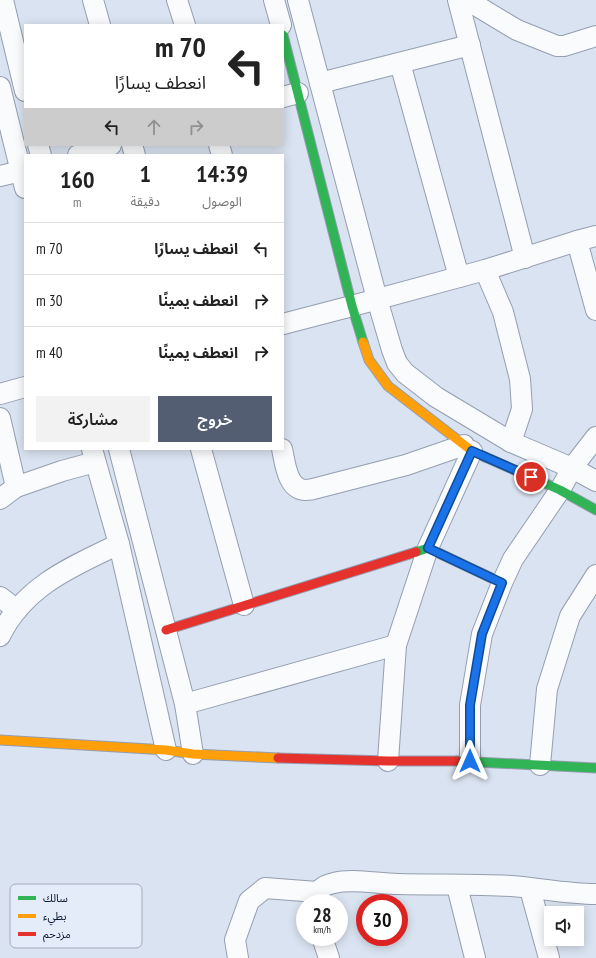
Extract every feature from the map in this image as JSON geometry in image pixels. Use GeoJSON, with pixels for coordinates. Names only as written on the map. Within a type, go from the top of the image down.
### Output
{"type":"FeatureCollection","features":[{"type":"Feature","properties":{"kind":"street"},"geometry":{"type":"LineString","coordinates":[[93,0],[100,24]]}},
{"type":"Feature","properties":{"kind":"street"},"geometry":{"type":"LineString","coordinates":[[177,0],[185,24]]}},
{"type":"Feature","properties":{"kind":"street"},"geometry":{"type":"LineString","coordinates":[[274,0],[281,24]]}},
{"type":"Feature","properties":{"kind":"street"},"geometry":{"type":"LineString","coordinates":[[298,0],[377,299],[397,363],[405,373],[436,397],[511,442],[572,468],[596,481]]}},
{"type":"Feature","properties":{"kind":"street"},"geometry":{"type":"LineString","coordinates":[[458,0],[525,258]]}},
{"type":"Feature","properties":{"kind":"street"},"geometry":{"type":"LineString","coordinates":[[467,0],[517,30],[557,46],[564,46],[596,36]]}},
{"type":"Feature","properties":{"kind":"street"},"geometry":{"type":"LineString","coordinates":[[5,1],[24,86]]}},
{"type":"Feature","properties":{"kind":"street"},"geometry":{"type":"LineString","coordinates":[[284,44],[290,95],[369,360],[388,386],[468,448],[560,490],[596,510]]}},
{"type":"Feature","properties":{"kind":"street"},"geometry":{"type":"LineString","coordinates":[[320,83],[470,45]]}},
{"type":"Feature","properties":{"kind":"street"},"geometry":{"type":"LineString","coordinates":[[400,63],[459,277]]}},
{"type":"Feature","properties":{"kind":"street"},"geometry":{"type":"LineString","coordinates":[[0,87],[23,180],[0,176]]}},
{"type":"Feature","properties":{"kind":"street"},"geometry":{"type":"LineString","coordinates":[[81,154],[108,146]]}},
{"type":"Feature","properties":{"kind":"street"},"geometry":{"type":"LineString","coordinates":[[284,324],[485,270],[596,236]]}},
{"type":"Feature","properties":{"kind":"street"},"geometry":{"type":"LineString","coordinates":[[576,242],[596,310]]}},
{"type":"Feature","properties":{"kind":"street"},"geometry":{"type":"LineString","coordinates":[[485,270],[503,312],[520,379],[522,409],[511,442]]}},
{"type":"Feature","properties":{"kind":"street"},"geometry":{"type":"LineString","coordinates":[[0,394],[24,387]]}},
{"type":"Feature","properties":{"kind":"street"},"geometry":{"type":"LineString","coordinates":[[413,406],[424,388]]}},
{"type":"Feature","properties":{"kind":"street"},"geometry":{"type":"LineString","coordinates":[[0,418],[16,487]]}},
{"type":"Feature","properties":{"kind":"street"},"geometry":{"type":"LineString","coordinates":[[470,761],[470,705],[482,634],[502,583],[514,560],[560,490],[572,468],[596,437]]}},
{"type":"Feature","properties":{"kind":"street"},"geometry":{"type":"LineString","coordinates":[[282,450],[287,471],[291,480],[296,486],[304,490],[318,488],[468,448]]}},
{"type":"Feature","properties":{"kind":"street"},"geometry":{"type":"LineString","coordinates":[[388,761],[396,645],[428,548],[468,448]]}},
{"type":"Feature","properties":{"kind":"street"},"geometry":{"type":"LineString","coordinates":[[119,450],[185,704],[192,754]]}},
{"type":"Feature","properties":{"kind":"street"},"geometry":{"type":"LineString","coordinates":[[201,450],[244,605]]}},
{"type":"Feature","properties":{"kind":"street"},"geometry":{"type":"LineString","coordinates":[[0,499],[16,487],[62,470],[93,456],[119,544],[166,750]]}},
{"type":"Feature","properties":{"kind":"street"},"geometry":{"type":"LineString","coordinates":[[0,636],[17,610],[40,586],[64,570],[119,544]]}},
{"type":"Feature","properties":{"kind":"street"},"geometry":{"type":"LineString","coordinates":[[166,630],[428,548],[502,583]]}},
{"type":"Feature","properties":{"kind":"street"},"geometry":{"type":"LineString","coordinates":[[540,765],[547,689],[570,616],[596,574]]}},
{"type":"Feature","properties":{"kind":"street"},"geometry":{"type":"LineString","coordinates":[[0,597],[17,610]]}},
{"type":"Feature","properties":{"kind":"street"},"geometry":{"type":"LineString","coordinates":[[185,704],[396,645]]}},
{"type":"Feature","properties":{"kind":"street"},"geometry":{"type":"LineString","coordinates":[[0,740],[166,750],[192,754],[297,759],[470,761],[596,768]]}},
{"type":"Feature","properties":{"kind":"street"},"geometry":{"type":"LineString","coordinates":[[318,894],[324,886],[334,882],[349,881],[457,886],[511,886],[580,894],[596,894]]}},
{"type":"Feature","properties":{"kind":"street"},"geometry":{"type":"LineString","coordinates":[[457,886],[475,958]]}},
{"type":"Feature","properties":{"kind":"street"},"geometry":{"type":"LineString","coordinates":[[238,958],[235,940],[249,900],[265,888],[299,894]]}},
{"type":"Feature","properties":{"kind":"street"},"geometry":{"type":"LineString","coordinates":[[530,889],[549,958]]}},
{"type":"Feature","properties":{"kind":"street"},"geometry":{"type":"LineString","coordinates":[[325,946],[329,958]]}},
{"type":"Feature","properties":{"kind":"traffic: fast"},"geometry":{"type":"LineString","coordinates":[[284,39],[352,306],[363,342]]}},
{"type":"Feature","properties":{"kind":"traffic: fast"},"geometry":{"type":"LineString","coordinates":[[485,457],[560,490],[596,510]]}},
{"type":"Feature","properties":{"kind":"traffic: fast"},"geometry":{"type":"LineString","coordinates":[[416,552],[428,548],[502,583]]}},
{"type":"Feature","properties":{"kind":"traffic: fast"},"geometry":{"type":"LineString","coordinates":[[457,761],[596,768]]}},
{"type":"Feature","properties":{"kind":"traffic: slow"},"geometry":{"type":"LineString","coordinates":[[363,342],[369,360],[388,386],[472,451],[485,457]]}},
{"type":"Feature","properties":{"kind":"traffic: slow"},"geometry":{"type":"LineString","coordinates":[[0,740],[166,750],[193,754],[278,758]]}},
{"type":"Feature","properties":{"kind":"traffic: jam"},"geometry":{"type":"LineString","coordinates":[[166,630],[416,552]]}},
{"type":"Feature","properties":{"kind":"traffic: jam"},"geometry":{"type":"LineString","coordinates":[[278,758],[457,761]]}},
{"type":"Feature","properties":{"kind":"route"},"geometry":{"type":"LineString","coordinates":[[470,761],[470,705],[482,634],[502,583],[428,548],[472,451],[531,477]]}}]}
